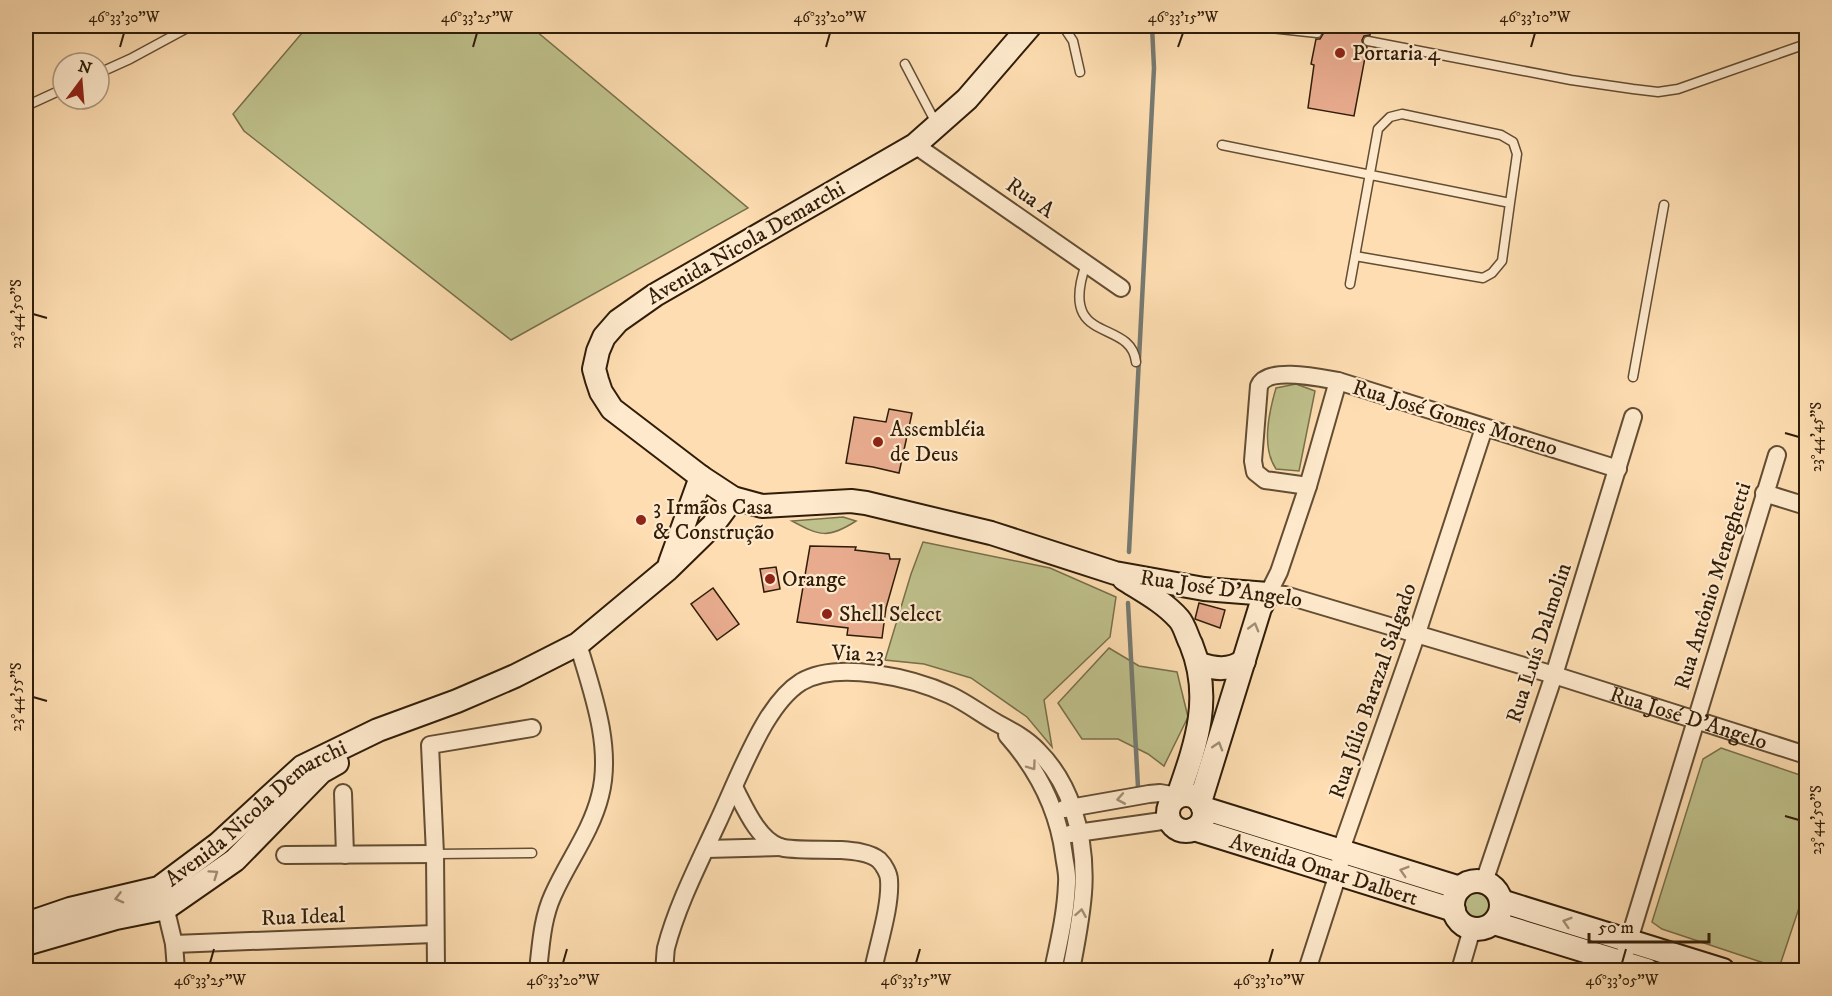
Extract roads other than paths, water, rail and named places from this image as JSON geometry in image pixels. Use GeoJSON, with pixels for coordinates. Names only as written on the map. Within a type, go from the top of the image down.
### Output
{"type":"FeatureCollection","features":[{"type":"Feature","properties":{"kind":"street","name":"Avenida Nicola Demarchi"},"geometry":{"type":"LineString","coordinates":[[26,944],[116,918],[163,898],[235,860],[321,772],[415,717],[506,680],[578,644],[668,569],[713,525],[733,498],[701,477],[612,409],[601,392],[594,369],[603,337],[618,321],[655,295],[915,145],[967,99],[1030,26]]}},
{"type":"Feature","properties":{"kind":"street","name":"Rua A"},"geometry":{"type":"LineString","coordinates":[[915,145],[1121,288]]}},
{"type":"Feature","properties":{"kind":"street"},"geometry":{"type":"LineString","coordinates":[[1308,486],[1265,480],[1255,472],[1253,461],[1259,386],[1261,381],[1269,376],[1304,375],[1338,381]]}},
{"type":"Feature","properties":{"kind":"street","name":"Rua José Gomes Moreno"},"geometry":{"type":"LineString","coordinates":[[1202,805],[1260,608],[1279,572],[1308,486],[1338,381],[1618,469]]}},
{"type":"Feature","properties":{"kind":"street","name":"Rua Luís Dalmolin"},"geometry":{"type":"LineString","coordinates":[[1484,882],[1554,675],[1633,417]]}},
{"type":"Feature","properties":{"kind":"street","name":"Rua Júlio Barazal Salgado"},"geometry":{"type":"LineString","coordinates":[[1307,970],[1338,874],[1344,841],[1417,633],[1484,428]]}},
{"type":"Feature","properties":{"kind":"street","name":"Rua Antônio Meneghetti"},"geometry":{"type":"LineString","coordinates":[[1620,967],[1777,455]]}},
{"type":"Feature","properties":{"kind":"street"},"geometry":{"type":"LineString","coordinates":[[668,569],[701,477]]}},
{"type":"Feature","properties":{"kind":"street"},"geometry":{"type":"LineString","coordinates":[[1764,493],[1806,506]]}},
{"type":"Feature","properties":{"kind":"street","name":"Rua José D'Angelo"},"geometry":{"type":"LineString","coordinates":[[733,498],[762,507],[851,501],[866,503],[991,533],[1115,573],[1204,589],[1285,595],[1554,675],[1806,755]]}},
{"type":"Feature","properties":{"kind":"street"},"geometry":{"type":"LineString","coordinates":[[1054,811],[1160,793],[1178,796],[1191,795],[1202,805],[1203,820],[1194,829],[1183,831],[1169,820],[1168,809],[1173,799],[1178,796],[1195,749],[1202,691],[1199,664],[1181,621],[1158,601],[1115,573]]}},
{"type":"Feature","properties":{"kind":"street"},"geometry":{"type":"LineString","coordinates":[[1181,621],[1204,589]]}},
{"type":"Feature","properties":{"kind":"street"},"geometry":{"type":"LineString","coordinates":[[538,970],[542,928],[552,895],[590,823],[601,795],[604,766],[601,731],[578,644]]}},
{"type":"Feature","properties":{"kind":"street"},"geometry":{"type":"LineString","coordinates":[[1199,664],[1224,669],[1244,662]]}},
{"type":"Feature","properties":{"kind":"street","name":"Via 23"},"geometry":{"type":"LineString","coordinates":[[664,970],[666,949],[677,918],[734,787],[765,724],[785,694],[800,682],[816,675],[844,672],[904,679],[949,694],[1019,735],[1038,750],[1058,776],[1073,808],[1079,832],[1085,887],[1071,970]]}},
{"type":"Feature","properties":{"kind":"street","name":"Via 23"},"geometry":{"type":"LineString","coordinates":[[994,721],[1017,746],[1038,776],[1054,811],[1060,836],[1068,881],[1063,923],[1053,970]]}},
{"type":"Feature","properties":{"kind":"street"},"geometry":{"type":"LineString","coordinates":[[435,970],[435,854],[430,745],[532,728]]}},
{"type":"Feature","properties":{"kind":"street"},"geometry":{"type":"LineString","coordinates":[[734,787],[751,820],[766,838],[780,847]]}},
{"type":"Feature","properties":{"kind":"street"},"geometry":{"type":"LineString","coordinates":[[343,793],[345,855]]}},
{"type":"Feature","properties":{"kind":"street","name":"Avenida Omar Dalbert"},"geometry":{"type":"LineString","coordinates":[[1202,805],[1460,888]]}},
{"type":"Feature","properties":{"kind":"street"},"geometry":{"type":"LineString","coordinates":[[1060,836],[1169,820]]}},
{"type":"Feature","properties":{"kind":"street","name":"Avenida Omar Dalbert"},"geometry":{"type":"LineString","coordinates":[[1194,829],[1454,910]]}},
{"type":"Feature","properties":{"kind":"street"},"geometry":{"type":"LineString","coordinates":[[706,849],[780,847],[852,850],[879,860],[886,869],[889,880],[886,909],[873,970]]}},
{"type":"Feature","properties":{"kind":"street"},"geometry":{"type":"LineString","coordinates":[[285,855],[435,854]]}},
{"type":"Feature","properties":{"kind":"street"},"geometry":{"type":"LineString","coordinates":[[1472,882],[1484,882],[1495,889],[1501,901],[1500,912],[1494,922],[1484,928],[1472,929],[1460,922],[1454,910],[1454,898],[1460,888],[1472,882]]}},
{"type":"Feature","properties":{"kind":"street","name":"Avenida Nicola Demarchi"},"geometry":{"type":"LineString","coordinates":[[26,924],[70,909],[163,898]]}},
{"type":"Feature","properties":{"kind":"street"},"geometry":{"type":"LineString","coordinates":[[163,898],[174,944],[176,970]]}},
{"type":"Feature","properties":{"kind":"street"},"geometry":{"type":"LineString","coordinates":[[1501,901],[1723,970]]}},
{"type":"Feature","properties":{"kind":"street"},"geometry":{"type":"LineString","coordinates":[[1494,922],[1620,967],[1647,970]]}},
{"type":"Feature","properties":{"kind":"street"},"geometry":{"type":"LineString","coordinates":[[1460,970],[1472,929]]}},
{"type":"Feature","properties":{"kind":"street","name":"Rua Ideal"},"geometry":{"type":"LineString","coordinates":[[174,944],[434,934]]}},
{"type":"Feature","properties":{"kind":"lane"},"geometry":{"type":"LineString","coordinates":[[111,68],[191,26]]}},
{"type":"Feature","properties":{"kind":"lane"},"geometry":{"type":"LineString","coordinates":[[1063,26],[1070,35],[1080,72]]}},
{"type":"Feature","properties":{"kind":"lane"},"geometry":{"type":"LineString","coordinates":[[1253,26],[1279,27],[1317,33]]}},
{"type":"Feature","properties":{"kind":"lane"},"geometry":{"type":"LineString","coordinates":[[1368,41],[1571,80],[1658,92],[1678,89],[1806,44]]}},
{"type":"Feature","properties":{"kind":"lane"},"geometry":{"type":"LineString","coordinates":[[905,64],[937,125]]}},
{"type":"Feature","properties":{"kind":"lane"},"geometry":{"type":"LineString","coordinates":[[26,106],[51,95]]}},
{"type":"Feature","properties":{"kind":"lane"},"geometry":{"type":"LineString","coordinates":[[1350,284],[1355,256],[1370,175],[1378,129],[1390,117],[1402,114],[1501,135],[1513,142],[1518,154],[1502,261],[1492,273],[1483,278],[1355,256]]}},
{"type":"Feature","properties":{"kind":"lane"},"geometry":{"type":"LineString","coordinates":[[1222,145],[1510,203]]}},
{"type":"Feature","properties":{"kind":"lane"},"geometry":{"type":"LineString","coordinates":[[1633,377],[1664,205]]}},
{"type":"Feature","properties":{"kind":"lane"},"geometry":{"type":"LineString","coordinates":[[1086,264],[1079,285],[1083,314],[1095,327],[1127,342],[1135,352],[1136,362]]}},
{"type":"Feature","properties":{"kind":"lane"},"geometry":{"type":"LineString","coordinates":[[435,854],[532,853]]}},
{"type":"Feature","properties":{"kind":"waterway"},"geometry":{"type":"LineString","coordinates":[[1129,552],[1154,68],[1152,26]]}},
{"type":"Feature","properties":{"kind":"waterway"},"geometry":{"type":"LineString","coordinates":[[1128,603],[1138,787]]}},
{"type":"Feature","properties":{"kind":"place","name":"Portaria 4"},"geometry":{"type":"Point","coordinates":[1340,53]}},
{"type":"Feature","properties":{"kind":"place","name":"Assembléia de Deus"},"geometry":{"type":"Point","coordinates":[878,442]}},
{"type":"Feature","properties":{"kind":"place","name":"3 Irmãos Casa & Construção"},"geometry":{"type":"Point","coordinates":[641,520]}},
{"type":"Feature","properties":{"kind":"place","name":"Orange"},"geometry":{"type":"Point","coordinates":[770,579]}},
{"type":"Feature","properties":{"kind":"place","name":"Shell Select"},"geometry":{"type":"Point","coordinates":[827,614]}}]}
